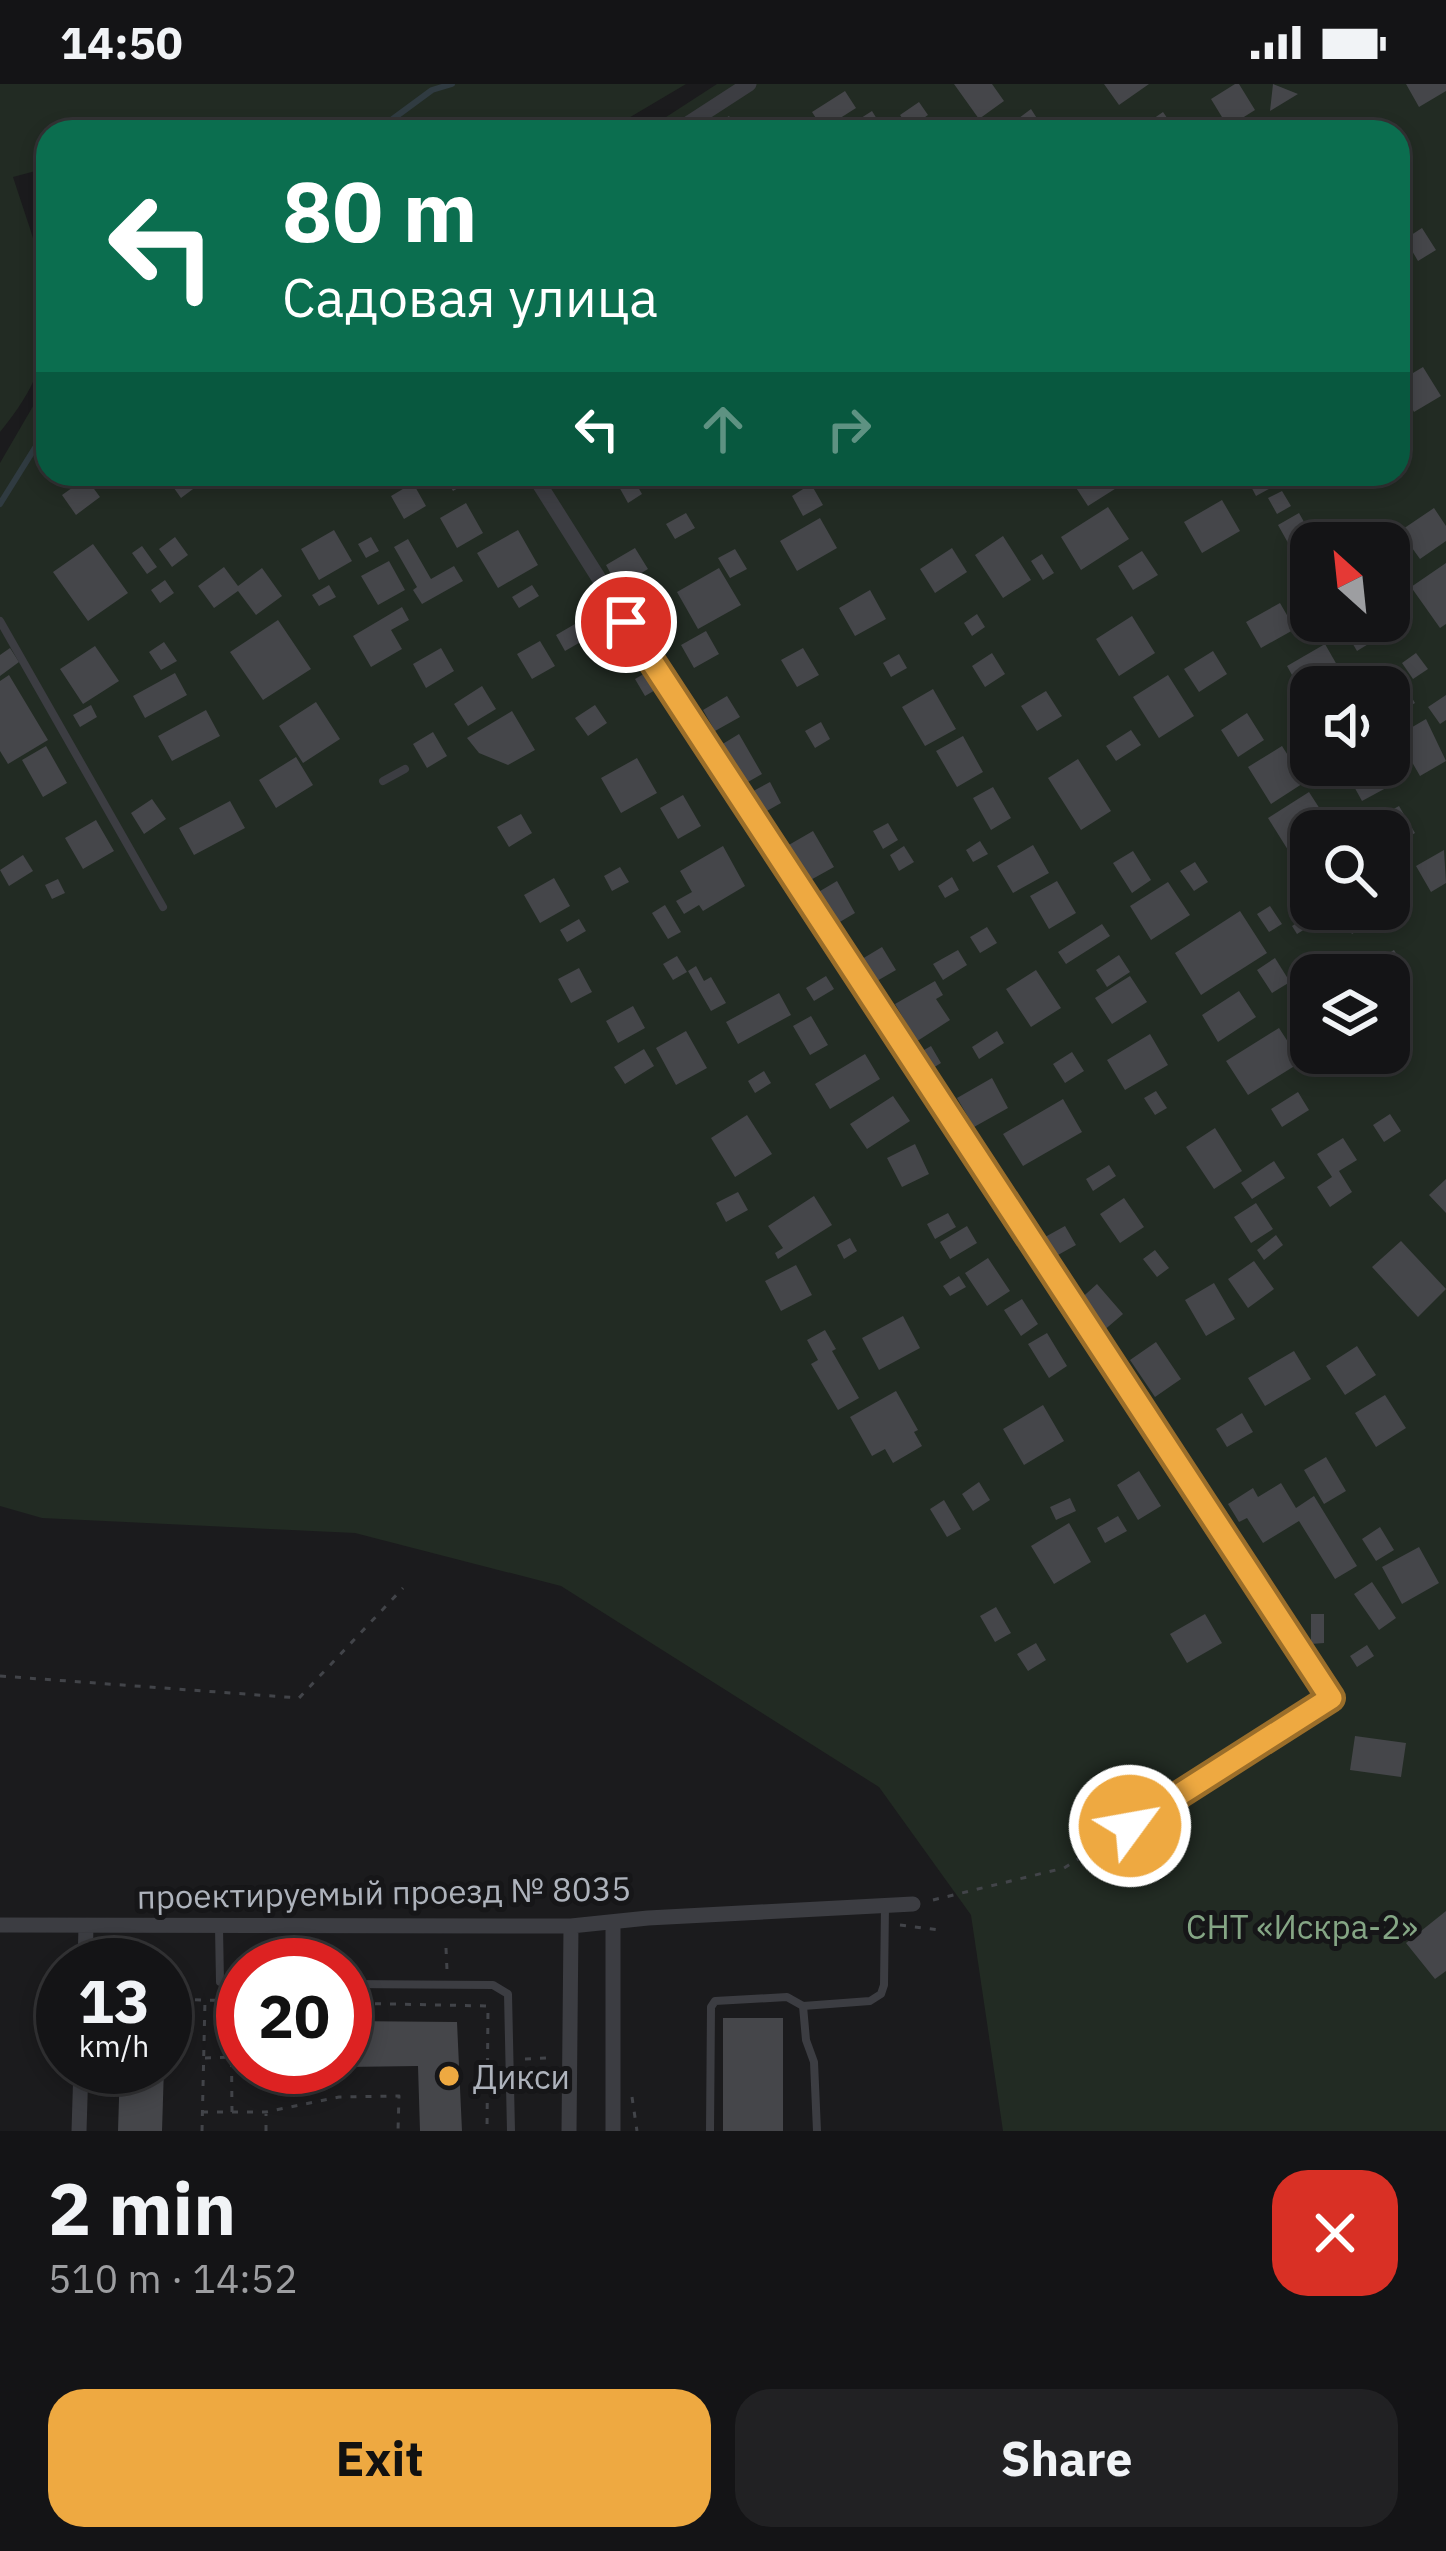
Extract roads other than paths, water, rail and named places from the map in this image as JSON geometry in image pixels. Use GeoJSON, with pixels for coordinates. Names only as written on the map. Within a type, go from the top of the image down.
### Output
{"type":"FeatureCollection","features":[{"type":"Feature","properties":{"kind":"street"},"geometry":{"type":"LineString","coordinates":[[694,120],[748,84]]}},
{"type":"Feature","properties":{"kind":"street"},"geometry":{"type":"LineString","coordinates":[[541,486],[686,716],[1331,1698]]}},
{"type":"Feature","properties":{"kind":"street","name":"проектируемый проезд № 8035"},"geometry":{"type":"LineString","coordinates":[[0,1925],[571,1926],[913,1904]]}},
{"type":"Feature","properties":{"kind":"street"},"geometry":{"type":"LineString","coordinates":[[613,1924],[613,2131]]}},
{"type":"Feature","properties":{"kind":"street"},"geometry":{"type":"LineString","coordinates":[[86,1926],[86,1938]]}},
{"type":"Feature","properties":{"kind":"street"},"geometry":{"type":"LineString","coordinates":[[569,2131],[571,1926]]}},
{"type":"Feature","properties":{"kind":"street"},"geometry":{"type":"LineString","coordinates":[[79,2131],[80,2094]]}},
{"type":"Feature","properties":{"kind":"lane"},"geometry":{"type":"LineString","coordinates":[[0,621],[163,907]]}},
{"type":"Feature","properties":{"kind":"lane"},"geometry":{"type":"LineString","coordinates":[[383,781],[405,769]]}},
{"type":"Feature","properties":{"kind":"lane"},"geometry":{"type":"LineString","coordinates":[[1130,1826],[1331,1698]]}},
{"type":"Feature","properties":{"kind":"lane"},"geometry":{"type":"LineString","coordinates":[[710,2131],[711,2007],[715,2001],[788,1997],[803,2006],[869,2002],[880,1994],[886,1968],[885,1906]]}},
{"type":"Feature","properties":{"kind":"lane"},"geometry":{"type":"LineString","coordinates":[[219,1926],[219,1938]]}},
{"type":"Feature","properties":{"kind":"lane"},"geometry":{"type":"LineString","coordinates":[[372,1984],[494,1985],[508,1994],[511,2131]]}},
{"type":"Feature","properties":{"kind":"lane"},"geometry":{"type":"LineString","coordinates":[[803,2006],[806,2040],[814,2062],[817,2131]]}},
{"type":"Feature","properties":{"kind":"waterway"},"geometry":{"type":"LineString","coordinates":[[391,120],[432,90],[452,84]]}},
{"type":"Feature","properties":{"kind":"waterway"},"geometry":{"type":"LineString","coordinates":[[0,504],[36,446]]}},
{"type":"Feature","properties":{"kind":"place","name":"Дикси"},"geometry":{"type":"Point","coordinates":[449,2076]}},
{"type":"Feature","properties":{"kind":"park label","name":"СНТ «Искра-2»"},"geometry":{"type":"Point","coordinates":[1302,1926]}}]}
